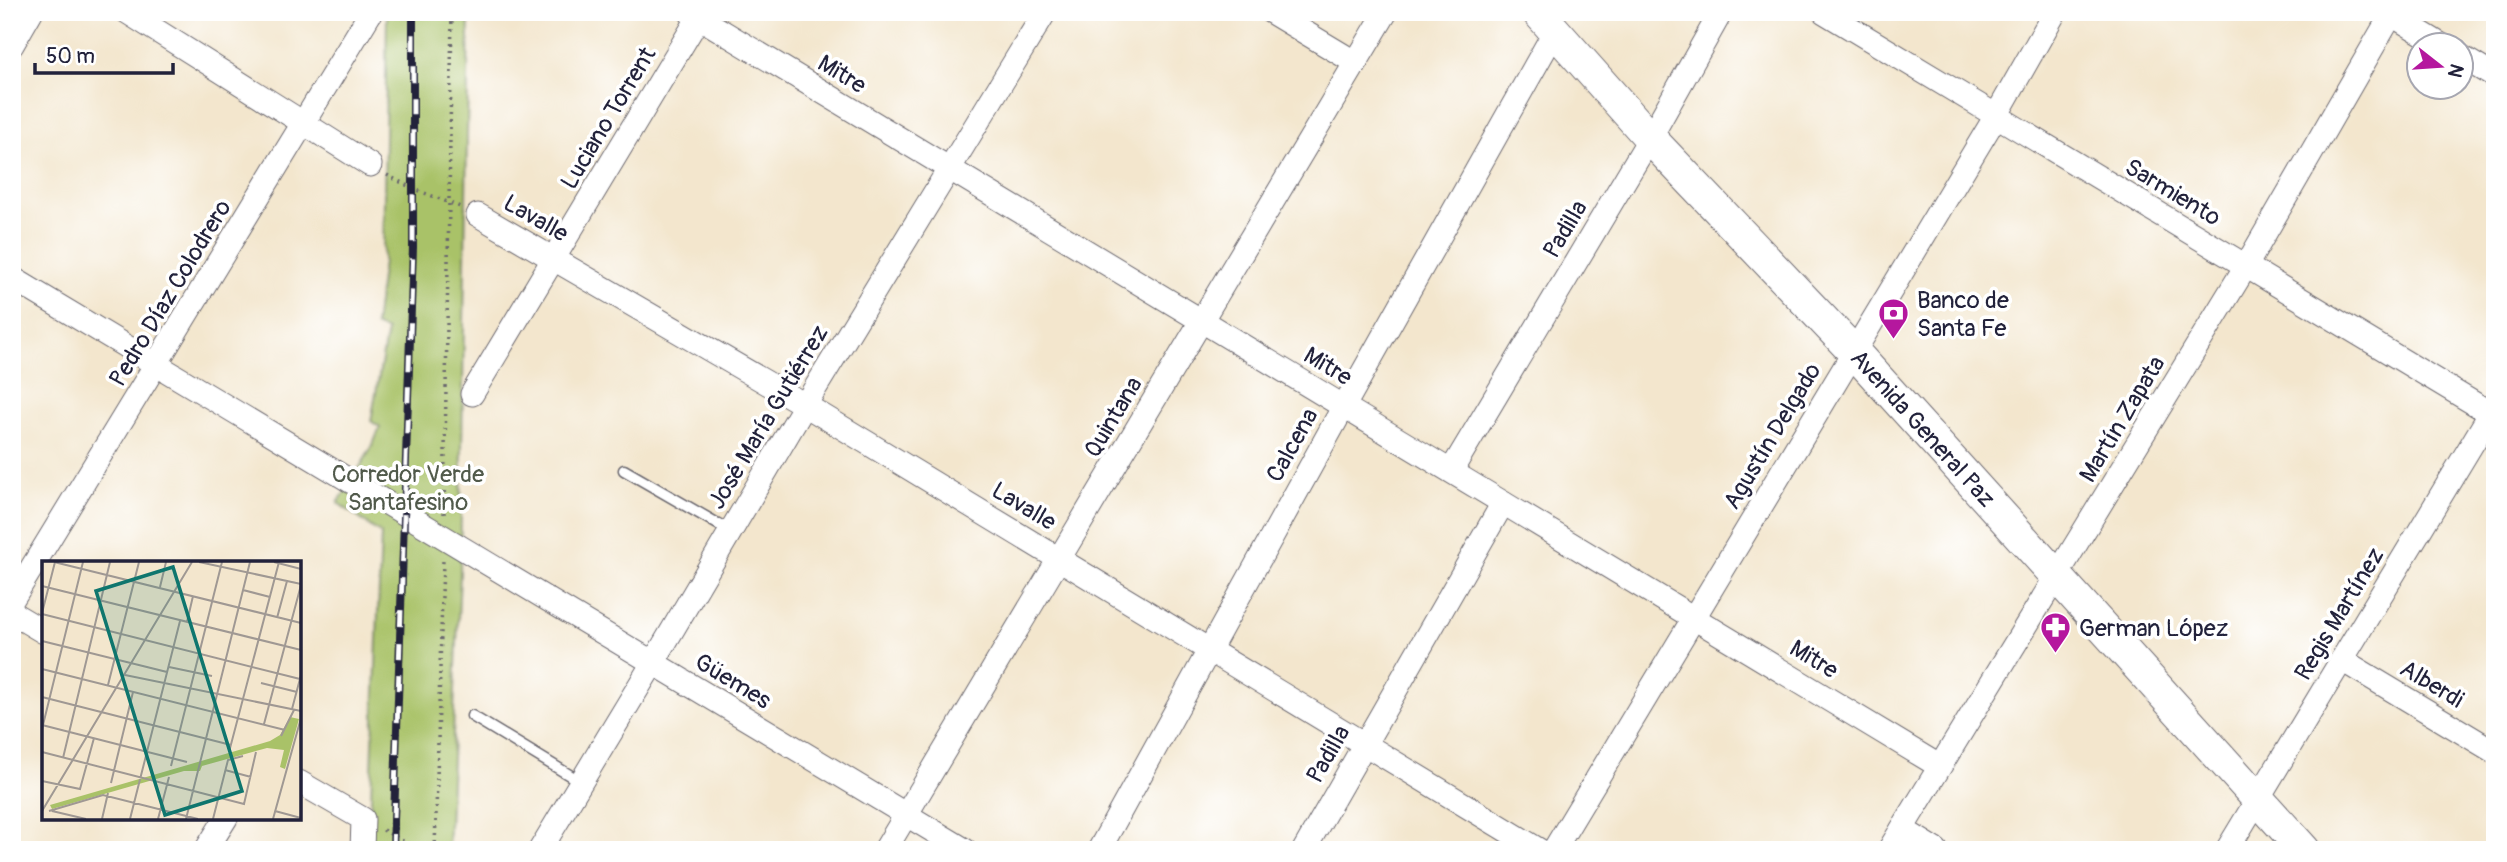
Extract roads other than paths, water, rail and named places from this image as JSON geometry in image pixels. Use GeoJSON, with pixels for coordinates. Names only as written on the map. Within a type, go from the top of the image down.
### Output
{"type":"FeatureCollection","features":[{"type":"Feature","properties":{"kind":"main road","name":"Avenida General Paz"},"geometry":{"type":"LineString","coordinates":[[1546,22],[1650,138],[1853,351],[2304,850]]}},
{"type":"Feature","properties":{"kind":"street"},"geometry":{"type":"LineString","coordinates":[[12,45],[31,12]]}},
{"type":"Feature","properties":{"kind":"street"},"geometry":{"type":"LineString","coordinates":[[127,12],[370,165]]}},
{"type":"Feature","properties":{"kind":"street","name":"Pedro Díaz Colodrero"},"geometry":{"type":"LineString","coordinates":[[12,600],[370,12]]}},
{"type":"Feature","properties":{"kind":"street","name":"José María Gutiérrez"},"geometry":{"type":"LineString","coordinates":[[540,850],[805,405],[1045,12]]}},
{"type":"Feature","properties":{"kind":"street"},"geometry":{"type":"LineString","coordinates":[[1271,12],[1356,63]]}},
{"type":"Feature","properties":{"kind":"street","name":"Quintana"},"geometry":{"type":"LineString","coordinates":[[885,850],[1386,12]]}},
{"type":"Feature","properties":{"kind":"street","name":"Padilla"},"geometry":{"type":"LineString","coordinates":[[1451,471],[1650,138],[1721,12]]}},
{"type":"Feature","properties":{"kind":"street","name":"Sarmiento"},"geometry":{"type":"LineString","coordinates":[[1824,12],[2493,412]]}},
{"type":"Feature","properties":{"kind":"street","name":"Agustín Delgado"},"geometry":{"type":"LineString","coordinates":[[1554,850],[1996,116],[2055,12]]}},
{"type":"Feature","properties":{"kind":"street"},"geometry":{"type":"LineString","coordinates":[[2391,13],[2421,32]]}},
{"type":"Feature","properties":{"kind":"street","name":"Martín Zapata"},"geometry":{"type":"LineString","coordinates":[[1889,850],[2246,266],[2391,13]]}},
{"type":"Feature","properties":{"kind":"street","name":"Mitre"},"geometry":{"type":"LineString","coordinates":[[697,14],[1939,766]]}},
{"type":"Feature","properties":{"kind":"street","name":"Luciano Torrent"},"geometry":{"type":"LineString","coordinates":[[472,394],[697,14]]}},
{"type":"Feature","properties":{"kind":"street","name":"Calcena"},"geometry":{"type":"LineString","coordinates":[[1099,850],[1343,406],[1546,22]]}},
{"type":"Feature","properties":{"kind":"street"},"geometry":{"type":"LineString","coordinates":[[2476,65],[2495,77]]}},
{"type":"Feature","properties":{"kind":"street","name":"Lavalle"},"geometry":{"type":"LineString","coordinates":[[478,215],[805,405],[1365,742],[1539,850]]}},
{"type":"Feature","properties":{"kind":"street","name":"Güemes"},"geometry":{"type":"LineString","coordinates":[[12,278],[965,850]]}},
{"type":"Feature","properties":{"kind":"street","name":"Regis Martínez"},"geometry":{"type":"LineString","coordinates":[[2227,850],[2493,412]]}},
{"type":"Feature","properties":{"kind":"street","name":"Padilla"},"geometry":{"type":"LineString","coordinates":[[1304,850],[1503,503]]}},
{"type":"Feature","properties":{"kind":"street"},"geometry":{"type":"LineString","coordinates":[[12,613],[42,631]]}},
{"type":"Feature","properties":{"kind":"street","name":"Alberdi"},"geometry":{"type":"LineString","coordinates":[[2342,660],[2495,752]]}},
{"type":"Feature","properties":{"kind":"street"},"geometry":{"type":"LineString","coordinates":[[301,783],[363,819],[362,850]]}},
{"type":"Feature","properties":{"kind":"street"},"geometry":{"type":"LineString","coordinates":[[206,850],[225,820]]}},
{"type":"Feature","properties":{"kind":"street"},"geometry":{"type":"LineString","coordinates":[[1902,829],[1936,850]]}},
{"type":"Feature","properties":{"kind":"lane"},"geometry":{"type":"LineString","coordinates":[[624,470],[730,531]]}},
{"type":"Feature","properties":{"kind":"lane"},"geometry":{"type":"LineString","coordinates":[[472,716],[581,782]]}},
{"type":"Feature","properties":{"kind":"railway"},"geometry":{"type":"LineString","coordinates":[[393,850],[413,247],[413,12]]}},
{"type":"Feature","properties":{"kind":"place","name":"Banco de Santa Fe"},"geometry":{"type":"Point","coordinates":[1894,341]}},
{"type":"Feature","properties":{"kind":"place","name":"German López"},"geometry":{"type":"Point","coordinates":[2056,655]}},
{"type":"Feature","properties":{"kind":"park label","name":"Corredor Verde Santafesino"},"geometry":{"type":"Point","coordinates":[408,488]}}]}
